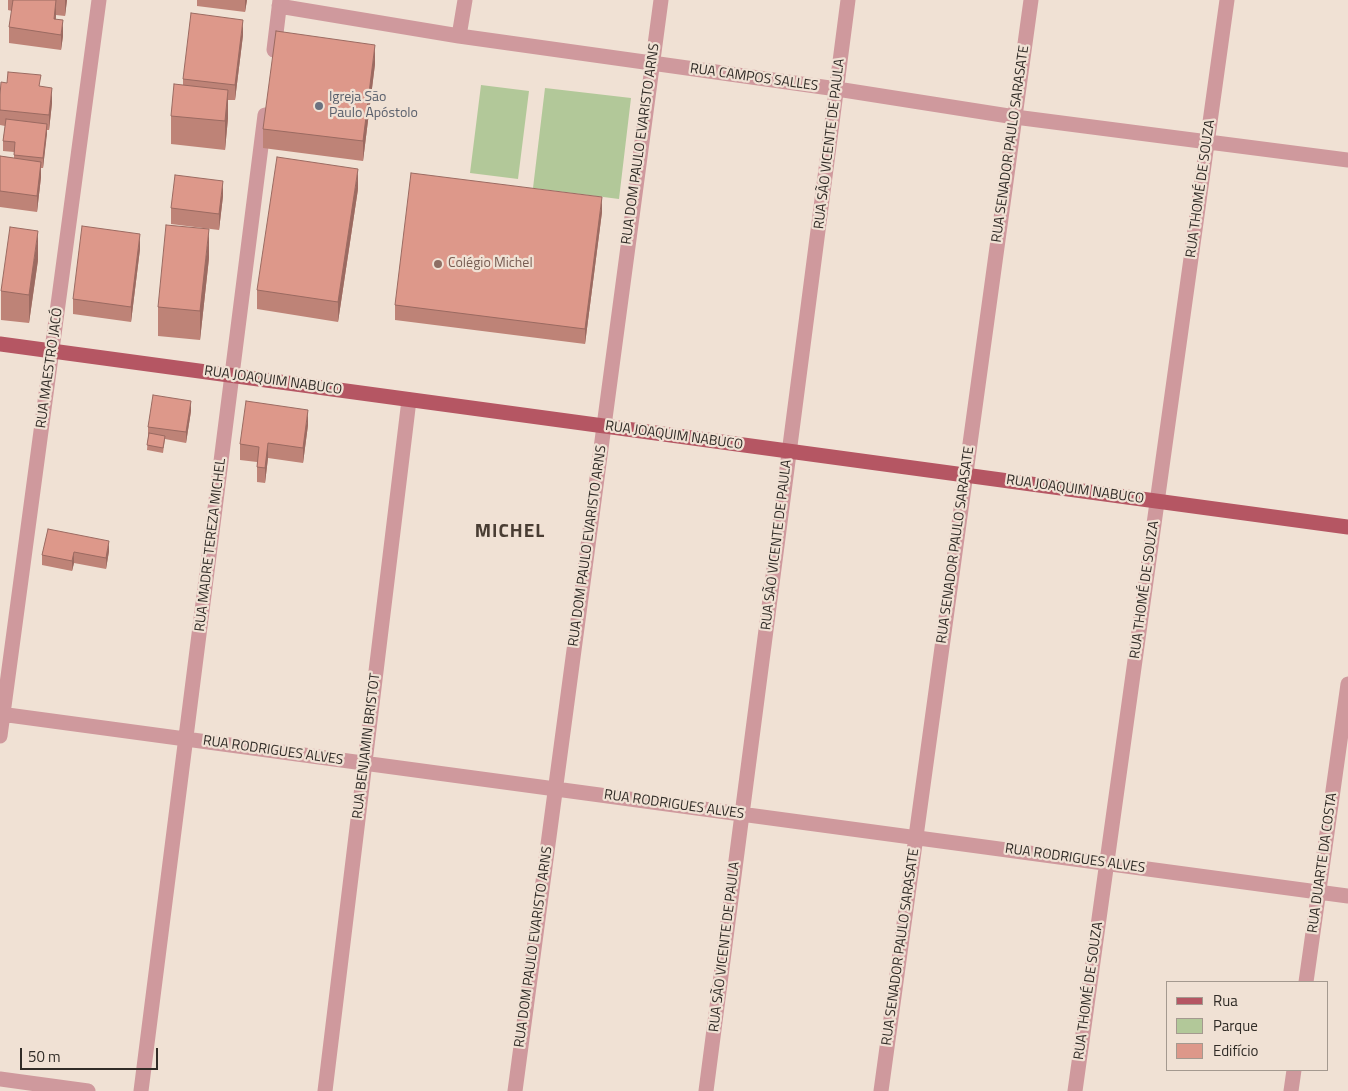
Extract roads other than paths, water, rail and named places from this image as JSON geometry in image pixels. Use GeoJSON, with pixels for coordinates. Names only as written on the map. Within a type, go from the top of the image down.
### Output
{"type":"FeatureCollection","features":[{"type":"Feature","properties":{"kind":"main road","name":"RUA JOAQUIM NABUCO"},"geometry":{"type":"LineString","coordinates":[[0,344],[1348,528]]}},
{"type":"Feature","properties":{"kind":"street","name":"RUA MAESTRO JACÓ"},"geometry":{"type":"LineString","coordinates":[[0,736],[1,715],[99,0]]}},
{"type":"Feature","properties":{"kind":"street"},"geometry":{"type":"LineString","coordinates":[[460,36],[465,0]]}},
{"type":"Feature","properties":{"kind":"street","name":"RUA DOM PAULO EVARISTO ARNS"},"geometry":{"type":"LineString","coordinates":[[515,1091],[660,0]]}},
{"type":"Feature","properties":{"kind":"street","name":"RUA SÃO VICENTE DE PAULA"},"geometry":{"type":"LineString","coordinates":[[706,1091],[848,0]]}},
{"type":"Feature","properties":{"kind":"street","name":"RUA SENADOR PAULO SARASATE"},"geometry":{"type":"LineString","coordinates":[[881,1091],[1031,0]]}},
{"type":"Feature","properties":{"kind":"street","name":"RUA THOMÉ DE SOUZA"},"geometry":{"type":"LineString","coordinates":[[1075,1091],[1227,0]]}},
{"type":"Feature","properties":{"kind":"street"},"geometry":{"type":"LineString","coordinates":[[272,64],[280,3]]}},
{"type":"Feature","properties":{"kind":"street","name":"RUA CAMPOS SALLES"},"geometry":{"type":"LineString","coordinates":[[280,3],[460,36],[837,89],[1015,117],[1348,160]]}},
{"type":"Feature","properties":{"kind":"street","name":"RUA MADRE TEREZA MICHEL"},"geometry":{"type":"LineString","coordinates":[[141,1091],[267,103]]}},
{"type":"Feature","properties":{"kind":"street","name":"RUA BENJAMIN BRISTOT"},"geometry":{"type":"LineString","coordinates":[[325,1091],[409,400]]}},
{"type":"Feature","properties":{"kind":"street","name":"RUA DUARTE DA COSTA"},"geometry":{"type":"LineString","coordinates":[[1306,981],[1348,684]]}},
{"type":"Feature","properties":{"kind":"street","name":"RUA RODRIGUES ALVES"},"geometry":{"type":"LineString","coordinates":[[1,715],[1348,896]]}},
{"type":"Feature","properties":{"kind":"street"},"geometry":{"type":"LineString","coordinates":[[1291,1091],[1294,1071]]}},
{"type":"Feature","properties":{"kind":"street"},"geometry":{"type":"LineString","coordinates":[[0,1079],[88,1091]]}},
{"type":"Feature","properties":{"kind":"place","name":"Igreja São Paulo Apóstolo"},"geometry":{"type":"Point","coordinates":[319,106]}},
{"type":"Feature","properties":{"kind":"place","name":"Colégio Michel"},"geometry":{"type":"Point","coordinates":[438,264]}},
{"type":"Feature","properties":{"kind":"district","name":"MICHEL"},"geometry":{"type":"Point","coordinates":[510,532]}}]}
